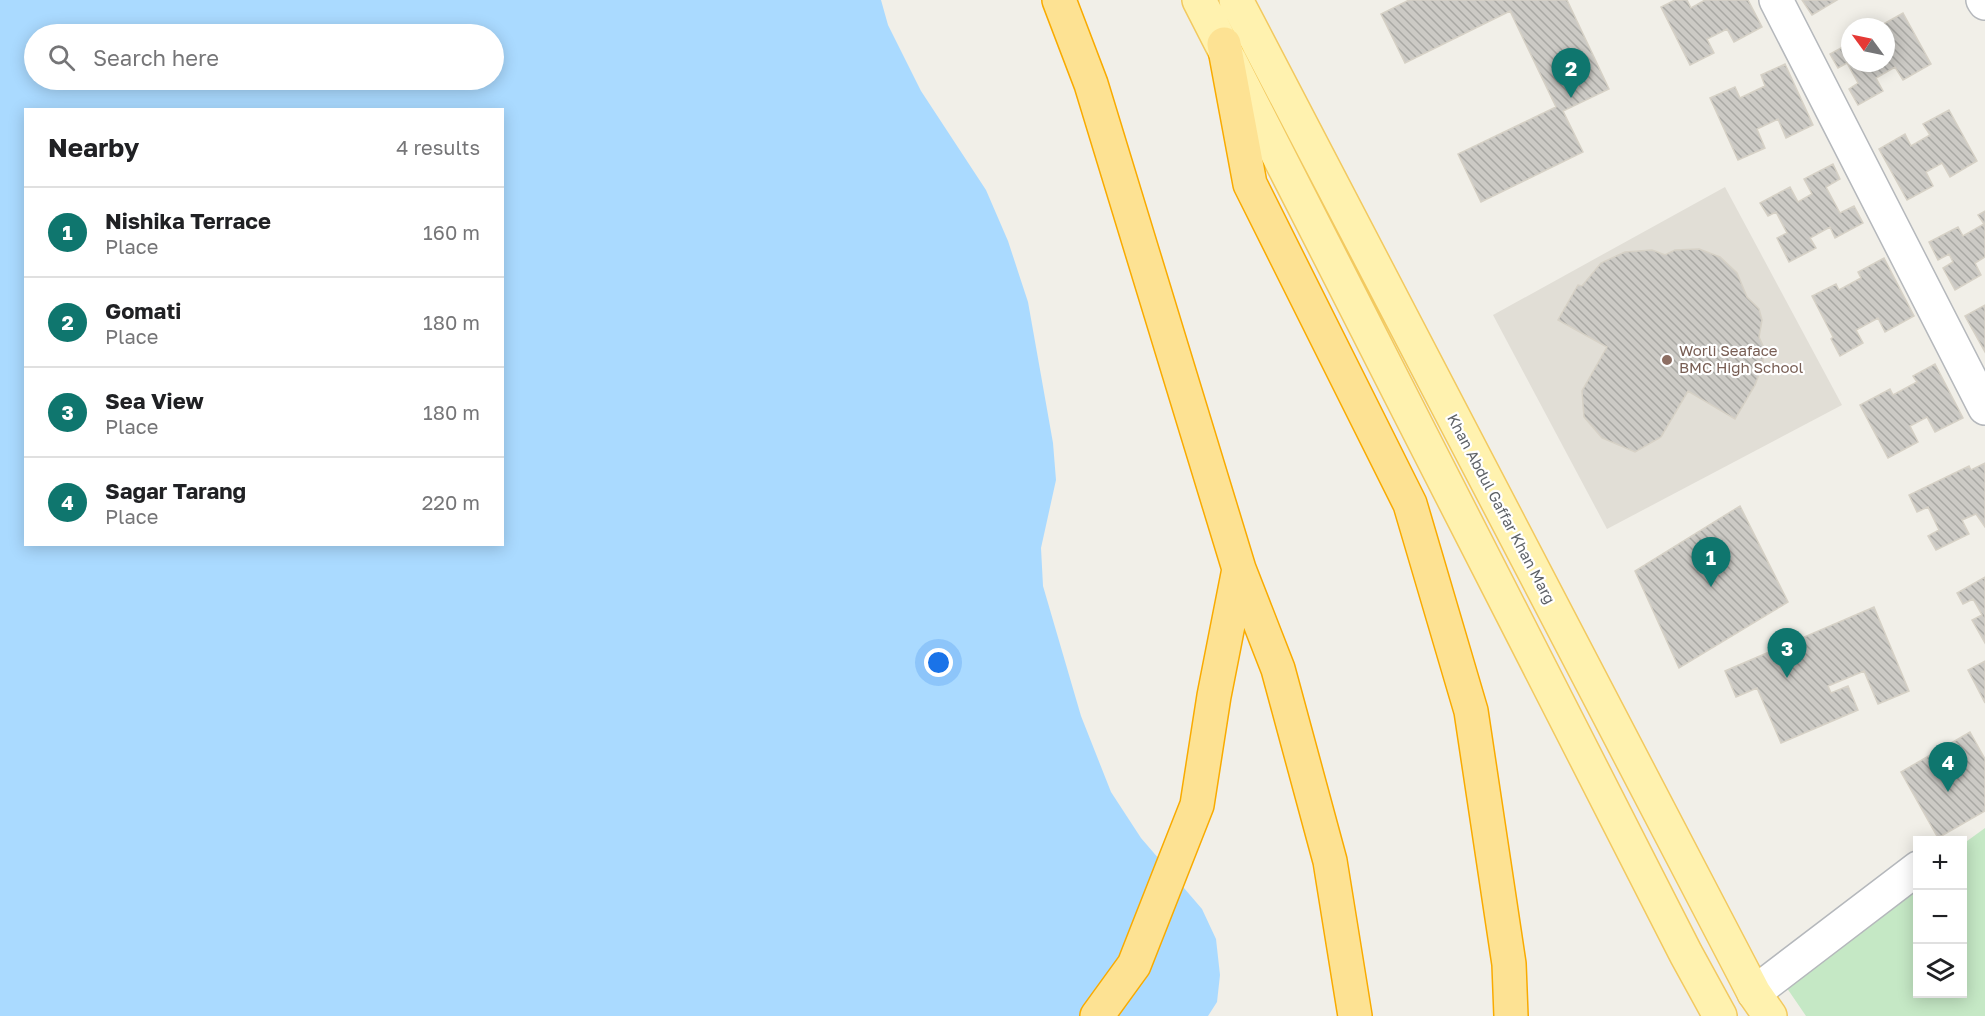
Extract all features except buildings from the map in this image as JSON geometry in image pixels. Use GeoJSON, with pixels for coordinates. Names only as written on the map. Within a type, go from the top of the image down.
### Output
{"type":"FeatureCollection","features":[{"type":"Feature","properties":{"kind":"highway"},"geometry":{"type":"LineString","coordinates":[[1059,0],[1090,84],[1239,569],[1278,669],[1330,861],[1355,1016]]}},
{"type":"Feature","properties":{"kind":"highway"},"geometry":{"type":"LineString","coordinates":[[1224,44],[1250,184],[1410,504],[1471,711],[1509,964],[1511,1016]]}},
{"type":"Feature","properties":{"kind":"highway"},"geometry":{"type":"LineString","coordinates":[[1097,1016],[1134,965],[1197,805],[1214,696],[1239,569]]}},
{"type":"Feature","properties":{"kind":"main road"},"geometry":{"type":"LineString","coordinates":[[1199,0],[1224,44],[1686,954],[1720,1016]]}},
{"type":"Feature","properties":{"kind":"main road","name":"Khan Abdul Gaffar Khan Marg"},"geometry":{"type":"LineString","coordinates":[[1236,0],[1762,1004]]}},
{"type":"Feature","properties":{"kind":"street"},"geometry":{"type":"LineString","coordinates":[[1776,0],[1985,408]]}},
{"type":"Feature","properties":{"kind":"street"},"geometry":{"type":"LineString","coordinates":[[1762,1004],[1913,872]]}},
{"type":"Feature","properties":{"kind":"shaded area","name":"Worli Seaface BMC High School"},"geometry":{"type":"Polygon","coordinates":[[[1725,187],[1842,405],[1607,529],[1493,315],[1725,187]]]}},
{"type":"Feature","properties":{"kind":"green space"},"geometry":{"type":"Polygon","coordinates":[[[1985,828],[1985,1016],[1806,1016],[1776,972],[1913,878],[1913,998],[1967,998],[1967,841],[1985,828]]]}},
{"type":"Feature","properties":{"kind":"water"},"geometry":{"type":"Polygon","coordinates":[[[0,0],[881,0],[888,25],[921,91],[986,190],[1008,241],[1028,302],[1053,443],[1056,480],[1041,548],[1043,586],[1081,716],[1111,792],[1141,838],[1202,909],[1216,939],[1220,975],[1217,1002],[1208,1016],[0,1016],[0,0]]]}},
{"type":"Feature","properties":{"kind":"place","name":"Gomati"},"geometry":{"type":"Point","coordinates":[1571,98]}},
{"type":"Feature","properties":{"kind":"place","name":"Worli Seaface BMC High School"},"geometry":{"type":"Point","coordinates":[1667,360]}},
{"type":"Feature","properties":{"kind":"place","name":"Nishika Terrace"},"geometry":{"type":"Point","coordinates":[1711,587]}},
{"type":"Feature","properties":{"kind":"place","name":"Sea View"},"geometry":{"type":"Point","coordinates":[1787,678]}},
{"type":"Feature","properties":{"kind":"place","name":"Sagar Tarang"},"geometry":{"type":"Point","coordinates":[1948,792]}}]}
